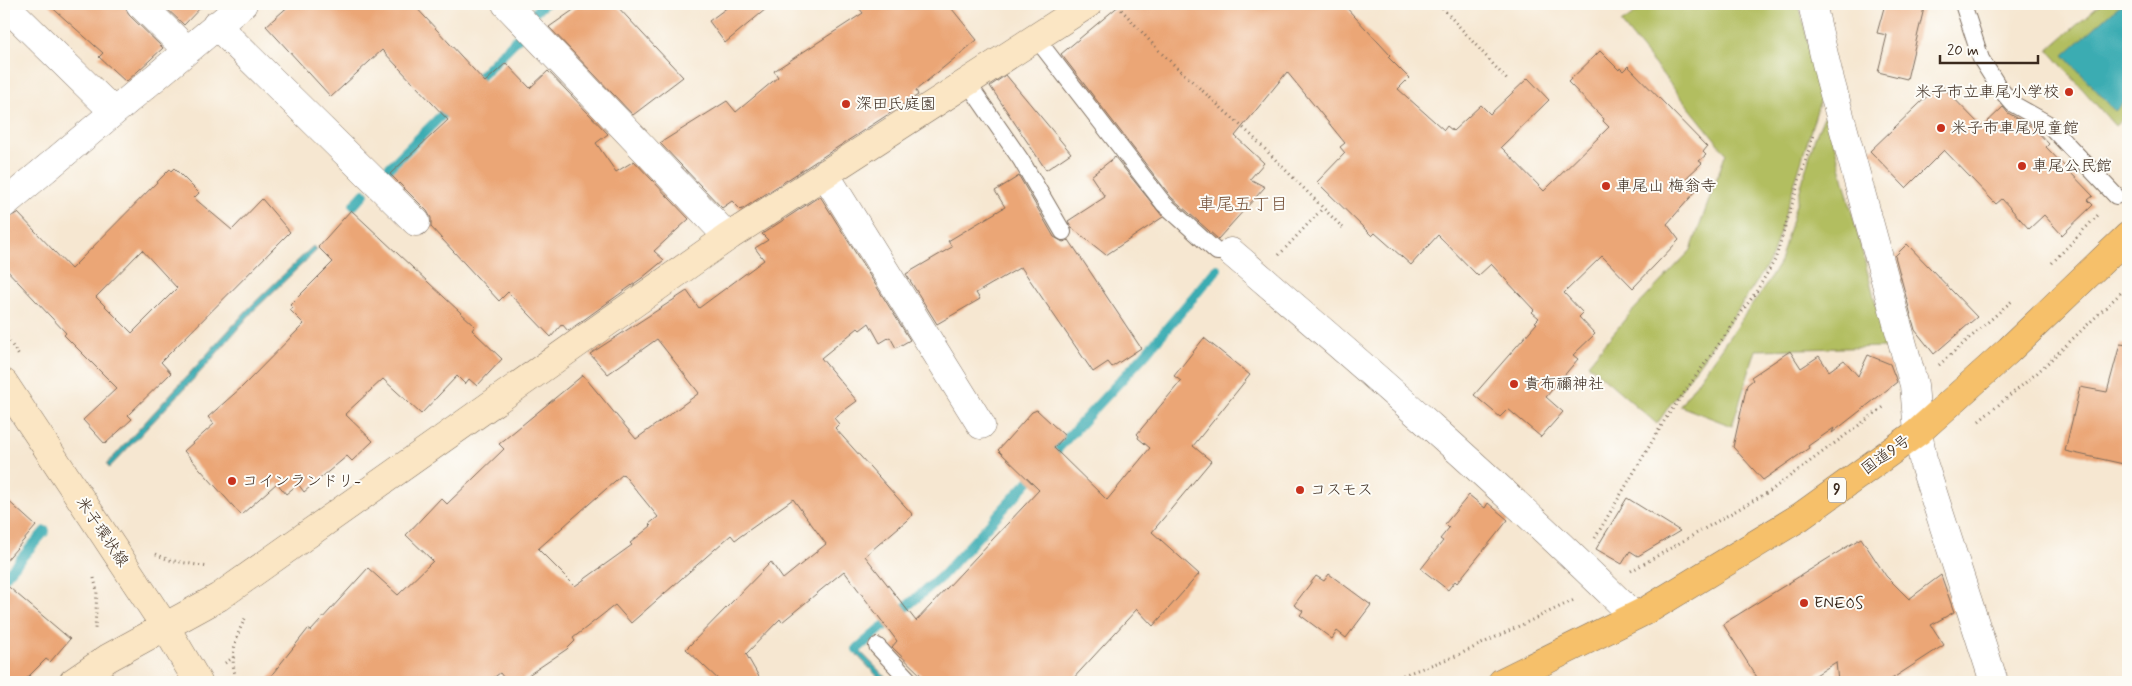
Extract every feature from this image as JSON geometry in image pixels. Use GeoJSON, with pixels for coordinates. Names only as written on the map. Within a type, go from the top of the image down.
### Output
{"type":"FeatureCollection","features":[{"type":"Feature","properties":{"kind":"highway","name":"国道9号"},"geometry":{"type":"LineString","coordinates":[[1502,682],[1649,609],[1800,517],[1918,432],[2009,350],[2128,236]]}},
{"type":"Feature","properties":{"kind":"street"},"geometry":{"type":"LineString","coordinates":[[4,4],[114,111]]}},
{"type":"Feature","properties":{"kind":"street"},"geometry":{"type":"LineString","coordinates":[[140,4],[187,50]]}},
{"type":"Feature","properties":{"kind":"street"},"geometry":{"type":"LineString","coordinates":[[4,204],[243,4]]}},
{"type":"Feature","properties":{"kind":"street"},"geometry":{"type":"LineString","coordinates":[[1812,4],[1834,93],[1914,385],[1918,432],[1924,465],[1994,682]]}},
{"type":"Feature","properties":{"kind":"street"},"geometry":{"type":"LineString","coordinates":[[73,682],[108,658],[166,628],[219,597],[728,237],[1036,38],[1082,5]]}},
{"type":"Feature","properties":{"kind":"street"},"geometry":{"type":"LineString","coordinates":[[514,6],[728,237]]}},
{"type":"Feature","properties":{"kind":"street"},"geometry":{"type":"LineString","coordinates":[[216,26],[416,222]]}},
{"type":"Feature","properties":{"kind":"street"},"geometry":{"type":"LineString","coordinates":[[825,174],[981,425]]}},
{"type":"Feature","properties":{"kind":"street"},"geometry":{"type":"LineString","coordinates":[[1231,252],[1413,410],[1580,563],[1634,616]]}},
{"type":"Feature","properties":{"kind":"street","name":"米子環状線"},"geometry":{"type":"LineString","coordinates":[[4,383],[166,628],[198,682]]}},
{"type":"Feature","properties":{"kind":"lane"},"geometry":{"type":"LineString","coordinates":[[1963,4],[1981,59],[2000,89],[2013,104],[2047,123],[2116,196]]}},
{"type":"Feature","properties":{"kind":"lane"},"geometry":{"type":"LineString","coordinates":[[1036,38],[1164,204],[1217,252],[1231,252]]}},
{"type":"Feature","properties":{"kind":"lane"},"geometry":{"type":"LineString","coordinates":[[967,82],[1021,160],[1062,232]]}},
{"type":"Feature","properties":{"kind":"lane"},"geometry":{"type":"LineString","coordinates":[[877,646],[911,682]]}},
{"type":"Feature","properties":{"kind":"path"},"geometry":{"type":"LineString","coordinates":[[1116,4],[1160,52],[1251,134],[1344,229]]}},
{"type":"Feature","properties":{"kind":"path"},"geometry":{"type":"LineString","coordinates":[[1440,4],[1509,82]]}},
{"type":"Feature","properties":{"kind":"path"},"geometry":{"type":"LineString","coordinates":[[1580,563],[1666,418],[1756,292],[1775,260],[1820,114],[1834,93]]}},
{"type":"Feature","properties":{"kind":"path"},"geometry":{"type":"LineString","coordinates":[[2051,264],[2116,196]]}},
{"type":"Feature","properties":{"kind":"path"},"geometry":{"type":"LineString","coordinates":[[1258,276],[1323,208]]}},
{"type":"Feature","properties":{"kind":"path"},"geometry":{"type":"LineString","coordinates":[[1976,424],[2037,373],[2128,286]]}},
{"type":"Feature","properties":{"kind":"path"},"geometry":{"type":"LineString","coordinates":[[1936,368],[2018,296]]}},
{"type":"Feature","properties":{"kind":"path"},"geometry":{"type":"LineString","coordinates":[[1384,682],[1456,656],[1603,586],[1770,491],[1888,403]]}},
{"type":"Feature","properties":{"kind":"path"},"geometry":{"type":"LineString","coordinates":[[92,636],[97,626],[97,586],[93,573]]}},
{"type":"Feature","properties":{"kind":"path"},"geometry":{"type":"LineString","coordinates":[[238,682],[234,673],[234,657],[240,628],[246,617],[251,613]]}},
{"type":"Feature","properties":{"kind":"path"},"geometry":{"type":"LineString","coordinates":[[225,663],[234,657]]}},
{"type":"Feature","properties":{"kind":"green space"},"geometry":{"type":"Polygon","coordinates":[[[1649,4],[1799,4],[1821,97],[1772,257],[1745,300],[1657,424],[1588,364],[1626,318],[1691,250],[1726,153],[1621,23],[1649,4]]]}},
{"type":"Feature","properties":{"kind":"green space"},"geometry":{"type":"Polygon","coordinates":[[[2101,4],[2128,4],[2128,114],[2115,126],[2048,50],[2101,4]]]}},
{"type":"Feature","properties":{"kind":"green space"},"geometry":{"type":"Polygon","coordinates":[[[1826,112],[1887,347],[1756,350],[1732,426],[1680,406],[1766,285],[1780,262],[1814,140],[1826,112]]]}},
{"type":"Feature","properties":{"kind":"water"},"geometry":{"type":"Polygon","coordinates":[[[2121,4],[2128,4],[2128,99],[2115,111],[2064,55],[2121,4]]]}},
{"type":"Feature","properties":{"kind":"water"},"geometry":{"type":"Polygon","coordinates":[[[313,246],[317,250],[253,311],[204,368],[109,468],[107,464],[249,308],[313,246]]]}},
{"type":"Feature","properties":{"kind":"water"},"geometry":{"type":"Polygon","coordinates":[[[860,651],[890,682],[883,682],[857,655],[860,651]]]}},
{"type":"Feature","properties":{"kind":"building"},"geometry":{"type":"Polygon","coordinates":[[[48,4],[125,4],[129,15],[163,48],[126,82],[99,57],[103,53],[48,4]]]}},
{"type":"Feature","properties":{"kind":"building"},"geometry":{"type":"Polygon","coordinates":[[[162,4],[204,4],[184,25],[162,4]]]}},
{"type":"Feature","properties":{"kind":"building"},"geometry":{"type":"Polygon","coordinates":[[[291,4],[413,4],[485,82],[506,63],[530,88],[548,71],[608,134],[596,143],[616,172],[634,161],[689,219],[654,251],[664,260],[568,331],[562,324],[551,337],[508,292],[499,301],[431,227],[431,218],[427,211],[390,174],[448,120],[382,50],[331,97],[266,26],[291,4]]]}},
{"type":"Feature","properties":{"kind":"building"},"geometry":{"type":"Polygon","coordinates":[[[582,4],[615,4],[683,77],[633,115],[549,27],[582,4]]]}},
{"type":"Feature","properties":{"kind":"building"},"geometry":{"type":"Polygon","coordinates":[[[732,4],[772,4],[725,43],[709,21],[732,4]]]}},
{"type":"Feature","properties":{"kind":"building"},"geometry":{"type":"Polygon","coordinates":[[[856,4],[948,4],[977,40],[916,90],[918,95],[741,210],[732,201],[722,208],[660,143],[727,101],[736,112],[778,77],[774,71],[863,13],[856,4]]]}},
{"type":"Feature","properties":{"kind":"building"},"geometry":{"type":"Polygon","coordinates":[[[1121,4],[1343,4],[1390,55],[1388,57],[1409,78],[1398,89],[1444,130],[1447,126],[1453,131],[1481,105],[1490,114],[1528,78],[1549,100],[1501,147],[1544,191],[1609,127],[1603,121],[1604,119],[1568,82],[1600,51],[1619,70],[1620,68],[1623,71],[1628,66],[1707,147],[1703,152],[1706,155],[1699,161],[1702,163],[1684,180],[1696,191],[1667,224],[1679,240],[1633,288],[1602,256],[1564,293],[1583,313],[1579,317],[1595,334],[1573,355],[1578,359],[1546,397],[1563,412],[1541,437],[1508,409],[1500,417],[1474,395],[1537,323],[1535,322],[1539,318],[1532,312],[1534,310],[1491,264],[1478,276],[1438,235],[1411,265],[1375,233],[1372,236],[1317,182],[1345,153],[1340,147],[1345,143],[1287,72],[1235,136],[1264,163],[1250,179],[1265,187],[1218,239],[1171,197],[1061,54],[1121,4]]]}},
{"type":"Feature","properties":{"kind":"building"},"geometry":{"type":"Polygon","coordinates":[[[1885,4],[1925,4],[1907,79],[1878,72],[1887,35],[1877,33],[1885,4]]]}},
{"type":"Feature","properties":{"kind":"building"},"geometry":{"type":"Polygon","coordinates":[[[1006,75],[1071,153],[1046,170],[990,86],[1006,75]]]}},
{"type":"Feature","properties":{"kind":"building"},"geometry":{"type":"Polygon","coordinates":[[[1940,84],[1982,127],[2003,107],[2008,113],[2033,127],[2049,144],[2046,147],[2093,196],[2088,200],[2093,205],[2062,235],[2044,215],[2029,229],[2002,199],[1996,204],[1944,150],[1906,188],[1870,151],[1940,84]]]}},
{"type":"Feature","properties":{"kind":"building"},"geometry":{"type":"Polygon","coordinates":[[[1115,157],[1163,217],[1106,255],[1072,228],[1068,221],[1105,197],[1091,176],[1115,157]]]}},
{"type":"Feature","properties":{"kind":"building"},"geometry":{"type":"Polygon","coordinates":[[[174,168],[199,193],[194,198],[232,230],[262,199],[290,232],[161,362],[171,373],[128,415],[132,419],[105,444],[83,420],[117,388],[64,335],[66,333],[4,267],[4,219],[18,213],[71,269],[170,169],[171,171],[174,168]],[[142,250],[96,297],[132,333],[177,288],[142,250]]]}},
{"type":"Feature","properties":{"kind":"building"},"geometry":{"type":"Polygon","coordinates":[[[1019,176],[1054,237],[1063,242],[1069,240],[1141,348],[1112,367],[1108,362],[1093,372],[1021,267],[976,293],[980,299],[937,324],[906,274],[952,247],[948,241],[1005,207],[995,191],[1019,176]]]}},
{"type":"Feature","properties":{"kind":"building"},"geometry":{"type":"Polygon","coordinates":[[[820,196],[910,340],[896,348],[890,337],[880,343],[869,323],[860,330],[858,328],[821,358],[857,401],[834,418],[839,424],[835,428],[913,515],[865,556],[916,621],[1039,490],[998,450],[1032,412],[1037,410],[1065,436],[1054,448],[1107,500],[1150,448],[1138,438],[1137,434],[1181,381],[1174,376],[1204,338],[1250,375],[1193,446],[1211,461],[1152,532],[1199,574],[1153,626],[1137,609],[1070,682],[928,682],[892,647],[897,641],[844,571],[782,622],[780,619],[746,654],[762,682],[721,682],[686,649],[771,562],[783,579],[826,544],[793,499],[735,540],[731,535],[631,623],[615,605],[573,638],[575,641],[567,649],[518,682],[507,682],[500,673],[488,682],[266,682],[308,629],[311,631],[368,568],[398,595],[433,561],[406,535],[441,498],[447,504],[504,449],[499,444],[583,375],[636,439],[699,393],[657,339],[608,374],[590,354],[687,291],[699,308],[764,260],[755,248],[768,240],[762,234],[820,196]],[[623,474],[538,549],[575,586],[632,545],[630,543],[651,526],[649,524],[658,517],[623,474]]]}},
{"type":"Feature","properties":{"kind":"building"},"geometry":{"type":"Polygon","coordinates":[[[351,210],[475,326],[472,330],[502,359],[477,386],[469,379],[465,384],[457,376],[421,414],[383,379],[345,414],[373,441],[352,461],[347,456],[304,492],[298,484],[286,494],[277,483],[241,515],[184,451],[214,424],[208,417],[242,387],[304,324],[290,310],[293,308],[290,305],[333,262],[318,247],[351,210]]]}},
{"type":"Feature","properties":{"kind":"building"},"geometry":{"type":"Polygon","coordinates":[[[1907,244],[1977,317],[1934,354],[1915,330],[1895,256],[1907,244]]]}},
{"type":"Feature","properties":{"kind":"building"},"geometry":{"type":"Polygon","coordinates":[[[2120,344],[2128,345],[2128,465],[2065,451],[2080,387],[2107,392],[2120,344]]]}},
{"type":"Feature","properties":{"kind":"building"},"geometry":{"type":"Polygon","coordinates":[[[1790,351],[1801,368],[1819,356],[1829,371],[1844,360],[1858,376],[1868,355],[1890,364],[1897,382],[1832,433],[1834,428],[1763,480],[1733,447],[1747,385],[1753,380],[1751,377],[1790,351]]]}},
{"type":"Feature","properties":{"kind":"building"},"geometry":{"type":"Polygon","coordinates":[[[1469,495],[1485,508],[1488,503],[1508,520],[1457,583],[1455,581],[1448,590],[1421,569],[1443,541],[1440,539],[1449,528],[1445,524],[1469,495]]]}},
{"type":"Feature","properties":{"kind":"building"},"geometry":{"type":"Polygon","coordinates":[[[4,497],[36,526],[4,563],[4,497]]]}},
{"type":"Feature","properties":{"kind":"building"},"geometry":{"type":"Polygon","coordinates":[[[1627,498],[1680,531],[1638,556],[1630,551],[1622,564],[1596,549],[1627,498]]]}},
{"type":"Feature","properties":{"kind":"building"},"geometry":{"type":"Polygon","coordinates":[[[1861,538],[1886,576],[1909,599],[1941,575],[1954,612],[1931,625],[1944,645],[1887,682],[1838,682],[1836,662],[1805,682],[1760,682],[1723,624],[1861,538]]]}},
{"type":"Feature","properties":{"kind":"building"},"geometry":{"type":"Polygon","coordinates":[[[1329,574],[1371,605],[1346,638],[1337,631],[1332,639],[1300,615],[1303,611],[1294,605],[1316,576],[1324,581],[1329,574]]]}},
{"type":"Feature","properties":{"kind":"building"},"geometry":{"type":"Polygon","coordinates":[[[4,583],[70,639],[50,662],[46,659],[23,682],[4,682],[4,583]]]}},
{"type":"Feature","properties":{"kind":"waterway"},"geometry":{"type":"LineString","coordinates":[[537,10],[544,4]]}},
{"type":"Feature","properties":{"kind":"waterway"},"geometry":{"type":"LineString","coordinates":[[471,86],[521,35]]}},
{"type":"Feature","properties":{"kind":"waterway"},"geometry":{"type":"LineString","coordinates":[[384,173],[443,114]]}},
{"type":"Feature","properties":{"kind":"waterway"},"geometry":{"type":"LineString","coordinates":[[354,205],[364,194]]}},
{"type":"Feature","properties":{"kind":"waterway"},"geometry":{"type":"LineString","coordinates":[[1048,459],[1147,352],[1217,269]]}},
{"type":"Feature","properties":{"kind":"waterway"},"geometry":{"type":"LineString","coordinates":[[857,649],[942,576],[1037,472]]}},
{"type":"Feature","properties":{"kind":"waterway"},"geometry":{"type":"LineString","coordinates":[[4,578],[45,531]]}},
{"type":"Feature","properties":{"kind":"place","name":"米子市立車尾小学校"},"geometry":{"type":"Point","coordinates":[2069,92]}},
{"type":"Feature","properties":{"kind":"place","name":"深田氏庭園"},"geometry":{"type":"Point","coordinates":[846,104]}},
{"type":"Feature","properties":{"kind":"place","name":"米子市車尾児童館"},"geometry":{"type":"Point","coordinates":[1941,128]}},
{"type":"Feature","properties":{"kind":"place","name":"車尾公民館"},"geometry":{"type":"Point","coordinates":[2022,166]}},
{"type":"Feature","properties":{"kind":"place","name":"車尾山 梅翁寺"},"geometry":{"type":"Point","coordinates":[1606,186]}},
{"type":"Feature","properties":{"kind":"place","name":"貴布禰神社"},"geometry":{"type":"Point","coordinates":[1514,384]}},
{"type":"Feature","properties":{"kind":"place","name":"コインランドリ-"},"geometry":{"type":"Point","coordinates":[232,481]}},
{"type":"Feature","properties":{"kind":"place","name":"コスモス"},"geometry":{"type":"Point","coordinates":[1300,490]}},
{"type":"Feature","properties":{"kind":"place","name":"ENEOS"},"geometry":{"type":"Point","coordinates":[1804,603]}},
{"type":"Feature","properties":{"kind":"district","name":"車尾五丁目"},"geometry":{"type":"Point","coordinates":[1243,205]}}]}
